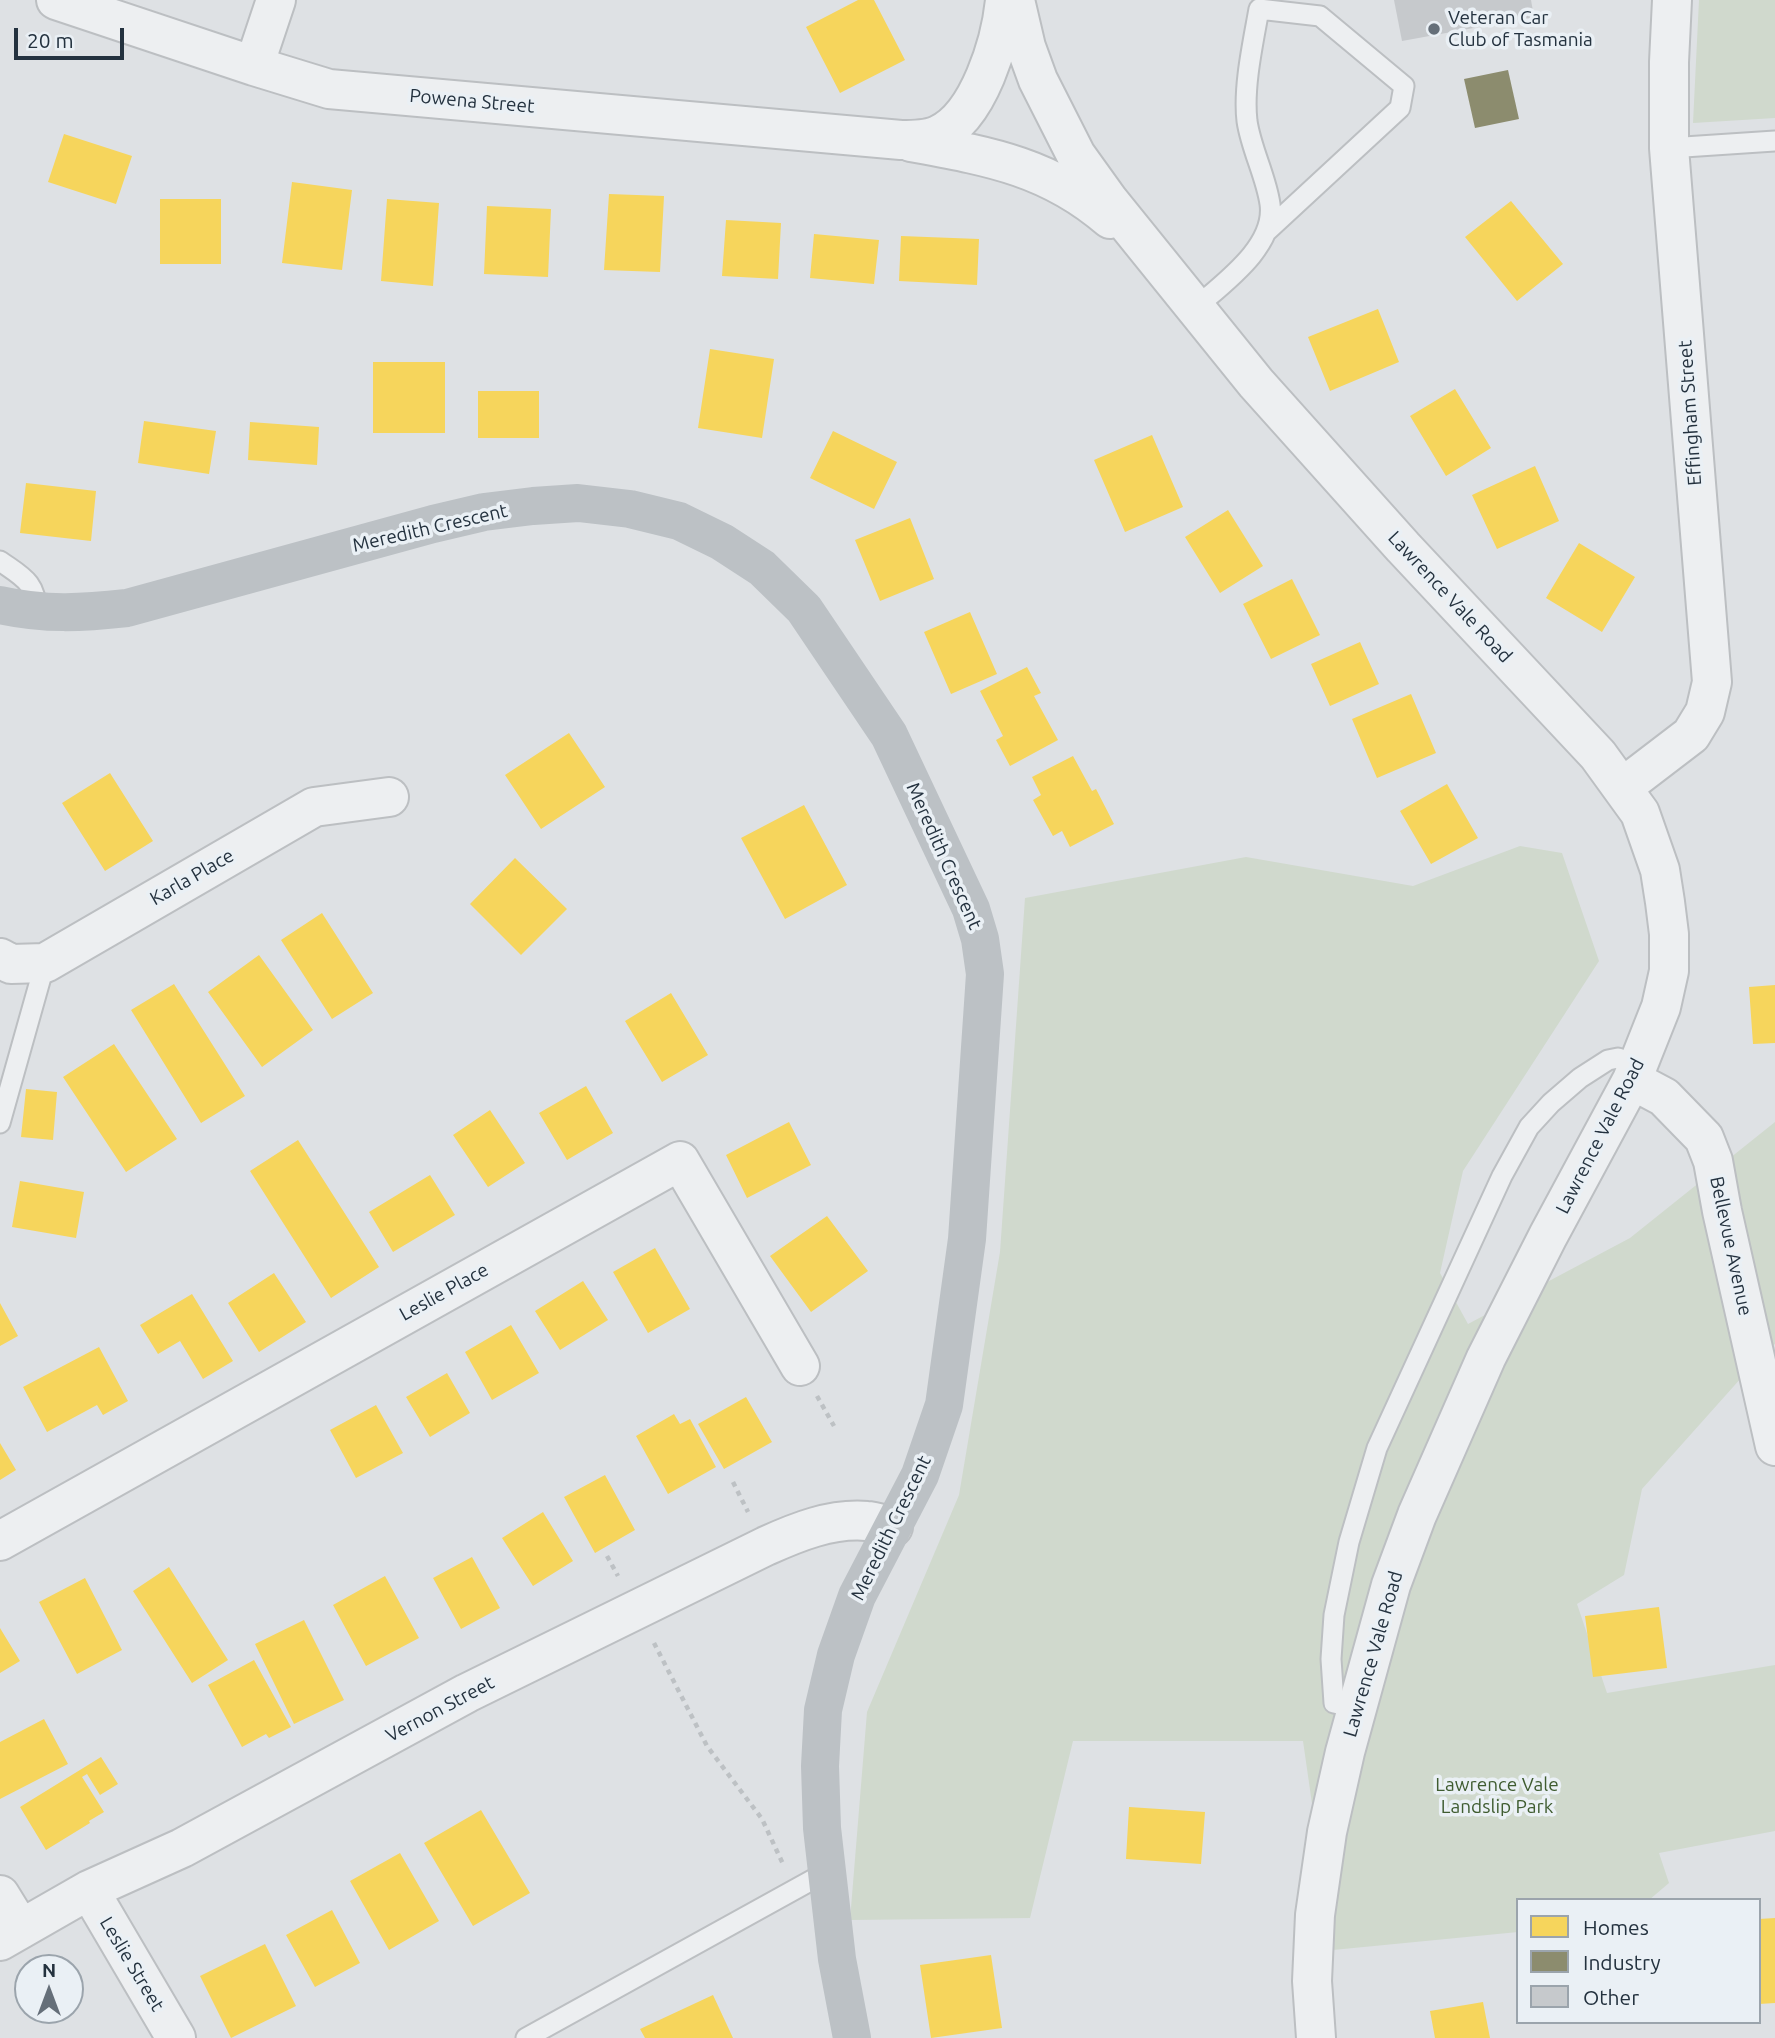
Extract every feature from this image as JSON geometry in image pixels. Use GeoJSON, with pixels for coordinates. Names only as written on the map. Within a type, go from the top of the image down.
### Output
{"type":"FeatureCollection","features":[{"type":"Feature","properties":{"kind":"street","name":"Powena Street"},"geometry":{"type":"LineString","coordinates":[[56,0],[329,89],[901,140],[989,156],[1046,177],[1080,196],[1148,252]]}},
{"type":"Feature","properties":{"kind":"street"},"geometry":{"type":"LineString","coordinates":[[254,66],[264,0]]}},
{"type":"Feature","properties":{"kind":"street"},"geometry":{"type":"LineString","coordinates":[[254,66],[276,0]]}},
{"type":"Feature","properties":{"kind":"street","name":"Powena Street"},"geometry":{"type":"LineString","coordinates":[[901,140],[938,136],[955,125],[969,109],[979,91],[996,46],[1005,0]]}},
{"type":"Feature","properties":{"kind":"street","name":"Lawrence Vale Road"},"geometry":{"type":"LineString","coordinates":[[1015,0],[1026,47],[1038,80],[1076,155],[1148,252],[1256,383],[1403,547],[1598,755],[1623,788],[1640,813],[1650,838],[1660,870],[1670,934],[1669,971],[1661,1007],[1635,1073],[1486,1358],[1417,1515],[1391,1585],[1357,1707],[1328,1832],[1315,1915],[1312,1981],[1316,2038]]}},
{"type":"Feature","properties":{"kind":"street","name":"Effingham Street"},"geometry":{"type":"LineString","coordinates":[[1623,788],[1691,735],[1705,712],[1712,682],[1670,148],[1668,62],[1672,0]]}},
{"type":"Feature","properties":{"kind":"street","name":"Meredith Crescent"},"geometry":{"type":"LineString","coordinates":[[18,608],[76,614],[127,608],[484,512],[578,503],[630,509],[679,521],[722,542],[762,568],[804,609],[889,735],[971,909],[980,939],[985,974],[967,1239],[944,1405],[920,1475],[857,1596],[836,1656],[823,1710],[820,1766],[822,1828],[837,1959],[852,2038]]}},
{"type":"Feature","properties":{"kind":"street","name":"Karla Place"},"geometry":{"type":"LineString","coordinates":[[0,958],[11,964],[44,963],[314,807],[389,797]]}},
{"type":"Feature","properties":{"kind":"street","name":"Bellevue Avenue"},"geometry":{"type":"LineString","coordinates":[[1635,1073],[1664,1097],[1704,1138],[1713,1161],[1721,1211],[1775,1446]]}},
{"type":"Feature","properties":{"kind":"street","name":"Leslie Place"},"geometry":{"type":"LineString","coordinates":[[0,1541],[680,1161],[800,1366]]}},
{"type":"Feature","properties":{"kind":"street","name":"Vernon Street"},"geometry":{"type":"LineString","coordinates":[[11,1935],[89,1890],[182,1849],[467,1693],[803,1529],[834,1523],[867,1521],[893,1527]]}},
{"type":"Feature","properties":{"kind":"street","name":"Leslie Street"},"geometry":{"type":"LineString","coordinates":[[89,1890],[176,2038]]}},
{"type":"Feature","properties":{"kind":"street"},"geometry":{"type":"LineString","coordinates":[[0,1895],[11,1935]]}},
{"type":"Feature","properties":{"kind":"lane"},"geometry":{"type":"LineString","coordinates":[[1194,309],[1254,255],[1267,231],[1400,108],[1404,86],[1320,16],[1256,4],[1248,71],[1247,121],[1271,206],[1267,231]]}},
{"type":"Feature","properties":{"kind":"lane"},"geometry":{"type":"LineString","coordinates":[[1670,148],[1775,141]]}},
{"type":"Feature","properties":{"kind":"lane"},"geometry":{"type":"LineString","coordinates":[[0,561],[26,580],[34,590],[37,601],[18,608]]}},
{"type":"Feature","properties":{"kind":"lane"},"geometry":{"type":"LineString","coordinates":[[0,1123],[44,963]]}},
{"type":"Feature","properties":{"kind":"lane"},"geometry":{"type":"LineString","coordinates":[[1357,1707],[1334,1703],[1331,1659],[1334,1615],[1349,1542],[1377,1448],[1502,1176],[1529,1128],[1550,1103],[1598,1065],[1618,1058],[1635,1073]]}},
{"type":"Feature","properties":{"kind":"lane"},"geometry":{"type":"LineString","coordinates":[[526,2038],[812,1880],[828,1878]]}},
{"type":"Feature","properties":{"kind":"path"},"geometry":{"type":"LineString","coordinates":[[607,1556],[622,1585]]}},
{"type":"Feature","properties":{"kind":"path"},"geometry":{"type":"LineString","coordinates":[[654,1644],[707,1746],[762,1819],[788,1875]]}},
{"type":"Feature","properties":{"kind":"green space"},"geometry":{"type":"Polygon","coordinates":[[[1699,0],[1775,0],[1775,118],[1693,123],[1699,0]]]}},
{"type":"Feature","properties":{"kind":"green space","name":"Lawrence Vale Landslip Park"},"geometry":{"type":"Polygon","coordinates":[[[1520,846],[1562,853],[1599,961],[1463,1171],[1440,1273],[1468,1324],[1630,1238],[1775,1122],[1775,1344],[1767,1349],[1642,1489],[1624,1575],[1577,1604],[1607,1693],[1775,1665],[1775,1831],[1659,1853],[1669,1883],[1651,1898],[1516,1898],[1516,1932],[1333,1950],[1303,1741],[1073,1741],[1030,1918],[850,1920],[867,1712],[959,1495],[1000,1252],[1025,898],[1246,857],[1413,886],[1520,846]]]}},
{"type":"Feature","properties":{"kind":"building: Homes"},"geometry":{"type":"Polygon","coordinates":[[[858,0],[874,0],[905,60],[840,93],[806,27],[858,0]]]}},
{"type":"Feature","properties":{"kind":"building: Homes"},"geometry":{"type":"Polygon","coordinates":[[[64,134],[132,156],[116,204],[48,182],[64,134]]]}},
{"type":"Feature","properties":{"kind":"building: Homes"},"geometry":{"type":"Polygon","coordinates":[[[292,182],[352,190],[342,270],[282,263],[292,182]]]}},
{"type":"Feature","properties":{"kind":"building: Homes"},"geometry":{"type":"Polygon","coordinates":[[[609,194],[664,196],[660,272],[604,270],[609,194]]]}},
{"type":"Feature","properties":{"kind":"building: Homes"},"geometry":{"type":"Polygon","coordinates":[[[160,199],[221,199],[221,264],[160,264],[160,199]]]}},
{"type":"Feature","properties":{"kind":"building: Homes"},"geometry":{"type":"Polygon","coordinates":[[[387,199],[439,203],[433,286],[381,281],[387,199]]]}},
{"type":"Feature","properties":{"kind":"building: Homes"},"geometry":{"type":"Polygon","coordinates":[[[1511,201],[1563,264],[1517,301],[1465,237],[1511,201]]]}},
{"type":"Feature","properties":{"kind":"building: Homes"},"geometry":{"type":"Polygon","coordinates":[[[487,206],[551,209],[548,277],[484,274],[487,206]]]}},
{"type":"Feature","properties":{"kind":"building: Homes"},"geometry":{"type":"Polygon","coordinates":[[[726,220],[781,223],[778,279],[722,276],[726,220]]]}},
{"type":"Feature","properties":{"kind":"building: Homes"},"geometry":{"type":"Polygon","coordinates":[[[814,234],[879,240],[874,284],[810,278],[814,234]]]}},
{"type":"Feature","properties":{"kind":"building: Homes"},"geometry":{"type":"Polygon","coordinates":[[[901,236],[979,239],[977,285],[899,281],[901,236]]]}},
{"type":"Feature","properties":{"kind":"building: Homes"},"geometry":{"type":"Polygon","coordinates":[[[1378,309],[1399,362],[1330,391],[1308,337],[1378,309]]]}},
{"type":"Feature","properties":{"kind":"building: Homes"},"geometry":{"type":"Polygon","coordinates":[[[710,349],[774,359],[762,438],[698,428],[710,349]]]}},
{"type":"Feature","properties":{"kind":"building: Homes"},"geometry":{"type":"Polygon","coordinates":[[[373,362],[445,362],[445,433],[373,433],[373,362]]]}},
{"type":"Feature","properties":{"kind":"building: Homes"},"geometry":{"type":"Polygon","coordinates":[[[1455,389],[1491,448],[1446,476],[1410,416],[1455,389]]]}},
{"type":"Feature","properties":{"kind":"building: Homes"},"geometry":{"type":"Polygon","coordinates":[[[478,391],[539,391],[539,438],[478,438],[478,391]]]}},
{"type":"Feature","properties":{"kind":"building: Homes"},"geometry":{"type":"Polygon","coordinates":[[[144,421],[216,431],[209,474],[138,463],[144,421]]]}},
{"type":"Feature","properties":{"kind":"building: Homes"},"geometry":{"type":"Polygon","coordinates":[[[250,422],[319,427],[317,465],[248,460],[250,422]]]}},
{"type":"Feature","properties":{"kind":"building: Homes"},"geometry":{"type":"Polygon","coordinates":[[[833,431],[897,462],[874,509],[810,478],[833,431]]]}},
{"type":"Feature","properties":{"kind":"building: Homes"},"geometry":{"type":"Polygon","coordinates":[[[1152,435],[1183,507],[1125,532],[1094,460],[1152,435]]]}},
{"type":"Feature","properties":{"kind":"building: Homes"},"geometry":{"type":"Polygon","coordinates":[[[1535,466],[1559,521],[1497,549],[1472,495],[1535,466]]]}},
{"type":"Feature","properties":{"kind":"building: Homes"},"geometry":{"type":"Polygon","coordinates":[[[26,483],[96,491],[91,541],[20,533],[26,483]]]}},
{"type":"Feature","properties":{"kind":"building: Homes"},"geometry":{"type":"Polygon","coordinates":[[[1228,510],[1263,566],[1220,593],[1185,537],[1228,510]]]}},
{"type":"Feature","properties":{"kind":"building: Homes"},"geometry":{"type":"Polygon","coordinates":[[[910,518],[934,579],[880,601],[855,540],[910,518]]]}},
{"type":"Feature","properties":{"kind":"building: Homes"},"geometry":{"type":"Polygon","coordinates":[[[1579,543],[1635,577],[1602,632],[1546,598],[1579,543]]]}},
{"type":"Feature","properties":{"kind":"building: Homes"},"geometry":{"type":"Polygon","coordinates":[[[1292,579],[1320,635],[1271,659],[1243,604],[1292,579]]]}},
{"type":"Feature","properties":{"kind":"building: Homes"},"geometry":{"type":"Polygon","coordinates":[[[970,612],[997,674],[951,694],[924,632],[970,612]]]}},
{"type":"Feature","properties":{"kind":"building: Homes"},"geometry":{"type":"Polygon","coordinates":[[[1360,642],[1379,684],[1330,706],[1311,664],[1360,642]]]}},
{"type":"Feature","properties":{"kind":"building: Homes"},"geometry":{"type":"Polygon","coordinates":[[[1027,667],[1041,693],[1034,696],[1058,740],[1010,766],[996,740],[1003,736],[980,691],[1027,667]]]}},
{"type":"Feature","properties":{"kind":"building: Homes"},"geometry":{"type":"Polygon","coordinates":[[[1411,694],[1436,753],[1377,778],[1352,719],[1411,694]]]}},
{"type":"Feature","properties":{"kind":"building: Homes"},"geometry":{"type":"Polygon","coordinates":[[[569,733],[605,787],[541,829],[505,775],[569,733]]]}},
{"type":"Feature","properties":{"kind":"building: Homes"},"geometry":{"type":"Polygon","coordinates":[[[1073,756],[1092,791],[1096,789],[1114,824],[1070,847],[1062,831],[1053,836],[1033,800],[1041,795],[1032,777],[1073,756]]]}},
{"type":"Feature","properties":{"kind":"building: Homes"},"geometry":{"type":"Polygon","coordinates":[[[110,773],[153,841],[105,871],[62,803],[110,773]]]}},
{"type":"Feature","properties":{"kind":"building: Homes"},"geometry":{"type":"Polygon","coordinates":[[[1447,784],[1478,838],[1431,864],[1400,811],[1447,784]]]}},
{"type":"Feature","properties":{"kind":"building: Homes"},"geometry":{"type":"Polygon","coordinates":[[[804,805],[847,885],[785,919],[741,838],[804,805]]]}},
{"type":"Feature","properties":{"kind":"building: Homes"},"geometry":{"type":"Polygon","coordinates":[[[515,858],[567,909],[521,955],[470,904],[515,858]]]}},
{"type":"Feature","properties":{"kind":"building: Homes"},"geometry":{"type":"Polygon","coordinates":[[[322,913],[373,993],[332,1019],[281,940],[322,913]]]}},
{"type":"Feature","properties":{"kind":"building: Homes"},"geometry":{"type":"Polygon","coordinates":[[[259,955],[313,1030],[262,1067],[208,992],[259,955]]]}},
{"type":"Feature","properties":{"kind":"building: Homes"},"geometry":{"type":"Polygon","coordinates":[[[174,984],[245,1096],[201,1123],[131,1010],[174,984]]]}},
{"type":"Feature","properties":{"kind":"building: Homes"},"geometry":{"type":"Polygon","coordinates":[[[1775,985],[1775,1043],[1753,1044],[1749,987],[1775,985]]]}},
{"type":"Feature","properties":{"kind":"building: Homes"},"geometry":{"type":"Polygon","coordinates":[[[671,993],[708,1055],[662,1082],[625,1021],[671,993]]]}},
{"type":"Feature","properties":{"kind":"building: Homes"},"geometry":{"type":"Polygon","coordinates":[[[114,1044],[177,1139],[126,1172],[63,1077],[114,1044]]]}},
{"type":"Feature","properties":{"kind":"building: Homes"},"geometry":{"type":"Polygon","coordinates":[[[586,1086],[613,1133],[567,1160],[539,1113],[586,1086]]]}},
{"type":"Feature","properties":{"kind":"building: Homes"},"geometry":{"type":"Polygon","coordinates":[[[26,1089],[57,1092],[53,1140],[21,1137],[26,1089]]]}},
{"type":"Feature","properties":{"kind":"building: Homes"},"geometry":{"type":"Polygon","coordinates":[[[490,1110],[525,1163],[488,1187],[453,1135],[490,1110]]]}},
{"type":"Feature","properties":{"kind":"building: Homes"},"geometry":{"type":"Polygon","coordinates":[[[789,1122],[811,1165],[747,1198],[726,1155],[789,1122]]]}},
{"type":"Feature","properties":{"kind":"building: Homes"},"geometry":{"type":"Polygon","coordinates":[[[298,1140],[379,1267],[331,1298],[250,1171],[298,1140]]]}},
{"type":"Feature","properties":{"kind":"building: Homes"},"geometry":{"type":"Polygon","coordinates":[[[430,1175],[455,1215],[393,1252],[369,1212],[430,1175]]]}},
{"type":"Feature","properties":{"kind":"building: Homes"},"geometry":{"type":"Polygon","coordinates":[[[20,1181],[84,1192],[76,1238],[12,1227],[20,1181]]]}},
{"type":"Feature","properties":{"kind":"building: Homes"},"geometry":{"type":"Polygon","coordinates":[[[827,1216],[868,1271],[811,1312],[770,1256],[827,1216]]]}},
{"type":"Feature","properties":{"kind":"building: Homes"},"geometry":{"type":"Polygon","coordinates":[[[655,1248],[690,1309],[648,1333],[613,1272],[655,1248]]]}},
{"type":"Feature","properties":{"kind":"building: Homes"},"geometry":{"type":"Polygon","coordinates":[[[274,1273],[306,1322],[259,1352],[228,1303],[274,1273]]]}},
{"type":"Feature","properties":{"kind":"building: Homes"},"geometry":{"type":"Polygon","coordinates":[[[583,1281],[608,1320],[560,1350],[535,1311],[583,1281]]]}},
{"type":"Feature","properties":{"kind":"building: Homes"},"geometry":{"type":"Polygon","coordinates":[[[192,1294],[233,1361],[203,1379],[180,1341],[158,1354],[140,1325],[192,1294]]]}},
{"type":"Feature","properties":{"kind":"building: Homes"},"geometry":{"type":"Polygon","coordinates":[[[0,1303],[18,1336],[0,1346],[0,1303]]]}},
{"type":"Feature","properties":{"kind":"building: Homes"},"geometry":{"type":"Polygon","coordinates":[[[511,1325],[539,1373],[492,1400],[465,1352],[511,1325]]]}},
{"type":"Feature","properties":{"kind":"building: Homes"},"geometry":{"type":"Polygon","coordinates":[[[99,1347],[128,1401],[103,1415],[97,1405],[47,1432],[23,1387],[99,1347]]]}},
{"type":"Feature","properties":{"kind":"building: Homes"},"geometry":{"type":"Polygon","coordinates":[[[447,1373],[470,1413],[430,1437],[406,1397],[447,1373]]]}},
{"type":"Feature","properties":{"kind":"building: Homes"},"geometry":{"type":"Polygon","coordinates":[[[746,1397],[772,1442],[724,1469],[698,1424],[746,1397]]]}},
{"type":"Feature","properties":{"kind":"building: Homes"},"geometry":{"type":"Polygon","coordinates":[[[376,1405],[403,1453],[356,1478],[330,1430],[376,1405]]]}},
{"type":"Feature","properties":{"kind":"building: Homes"},"geometry":{"type":"Polygon","coordinates":[[[674,1414],[680,1424],[690,1419],[716,1467],[668,1494],[636,1436],[674,1414]]]}},
{"type":"Feature","properties":{"kind":"building: Homes"},"geometry":{"type":"Polygon","coordinates":[[[0,1443],[16,1470],[0,1480],[0,1443]]]}},
{"type":"Feature","properties":{"kind":"building: Homes"},"geometry":{"type":"Polygon","coordinates":[[[605,1475],[635,1530],[595,1553],[564,1497],[605,1475]]]}},
{"type":"Feature","properties":{"kind":"building: Homes"},"geometry":{"type":"Polygon","coordinates":[[[543,1512],[573,1561],[533,1586],[502,1538],[543,1512]]]}},
{"type":"Feature","properties":{"kind":"building: Homes"},"geometry":{"type":"Polygon","coordinates":[[[472,1557],[500,1608],[461,1629],[433,1578],[472,1557]]]}},
{"type":"Feature","properties":{"kind":"building: Homes"},"geometry":{"type":"Polygon","coordinates":[[[169,1567],[228,1660],[192,1683],[133,1591],[169,1567]]]}},
{"type":"Feature","properties":{"kind":"building: Homes"},"geometry":{"type":"Polygon","coordinates":[[[385,1576],[419,1638],[366,1666],[333,1605],[385,1576]]]}},
{"type":"Feature","properties":{"kind":"building: Homes"},"geometry":{"type":"Polygon","coordinates":[[[85,1578],[122,1650],[77,1674],[39,1602],[85,1578]]]}},
{"type":"Feature","properties":{"kind":"building: Homes"},"geometry":{"type":"Polygon","coordinates":[[[1659,1607],[1667,1668],[1593,1677],[1585,1616],[1659,1607]]]}},
{"type":"Feature","properties":{"kind":"building: Homes"},"geometry":{"type":"Polygon","coordinates":[[[304,1620],[344,1700],[294,1724],[255,1644],[304,1620]]]}},
{"type":"Feature","properties":{"kind":"building: Homes"},"geometry":{"type":"Polygon","coordinates":[[[0,1628],[20,1661],[0,1673],[0,1628]]]}},
{"type":"Feature","properties":{"kind":"building: Homes"},"geometry":{"type":"Polygon","coordinates":[[[254,1660],[291,1727],[269,1738],[266,1734],[242,1747],[208,1685],[254,1660]]]}},
{"type":"Feature","properties":{"kind":"building: Homes"},"geometry":{"type":"Polygon","coordinates":[[[44,1719],[68,1764],[0,1799],[0,1742],[44,1719]]]}},
{"type":"Feature","properties":{"kind":"building: Homes"},"geometry":{"type":"Polygon","coordinates":[[[101,1757],[118,1784],[100,1795],[87,1774],[82,1777],[104,1812],[46,1850],[20,1807],[101,1757]]]}},
{"type":"Feature","properties":{"kind":"building: Homes"},"geometry":{"type":"Polygon","coordinates":[[[1129,1807],[1205,1812],[1201,1864],[1126,1859],[1129,1807]]]}},
{"type":"Feature","properties":{"kind":"building: Homes"},"geometry":{"type":"Polygon","coordinates":[[[481,1810],[530,1893],[473,1926],[424,1843],[481,1810]]]}},
{"type":"Feature","properties":{"kind":"building: Homes"},"geometry":{"type":"Polygon","coordinates":[[[400,1853],[439,1921],[389,1950],[350,1881],[400,1853]]]}},
{"type":"Feature","properties":{"kind":"building: Homes"},"geometry":{"type":"Polygon","coordinates":[[[332,1910],[360,1963],[315,1987],[286,1935],[332,1910]]]}},
{"type":"Feature","properties":{"kind":"building: Homes"},"geometry":{"type":"Polygon","coordinates":[[[1775,1918],[1775,2003],[1761,2004],[1761,1919],[1775,1918]]]}},
{"type":"Feature","properties":{"kind":"building: Homes"},"geometry":{"type":"Polygon","coordinates":[[[265,1944],[296,2006],[231,2038],[200,1976],[265,1944]]]}},
{"type":"Feature","properties":{"kind":"building: Homes"},"geometry":{"type":"Polygon","coordinates":[[[991,1955],[1002,2028],[931,2038],[920,1965],[991,1955]]]}},
{"type":"Feature","properties":{"kind":"building: Homes"},"geometry":{"type":"Polygon","coordinates":[[[713,1995],[733,2038],[645,2038],[640,2029],[713,1995]]]}},
{"type":"Feature","properties":{"kind":"building: Homes"},"geometry":{"type":"Polygon","coordinates":[[[1483,2002],[1490,2038],[1435,2038],[1430,2011],[1483,2002]]]}},
{"type":"Feature","properties":{"kind":"building: Industry","name":"Veteran Car Club of Tasmania"},"geometry":{"type":"Polygon","coordinates":[[[1508,70],[1519,119],[1475,128],[1464,79],[1508,70]]]}},
{"type":"Feature","properties":{"kind":"building: Other","name":"Veteran Car Club of Tasmania"},"geometry":{"type":"Polygon","coordinates":[[[1394,0],[1531,0],[1534,17],[1402,41],[1394,0]]]}},
{"type":"Feature","properties":{"kind":"place","name":"Veteran Car Club of Tasmania"},"geometry":{"type":"Point","coordinates":[1434,29]}}]}
